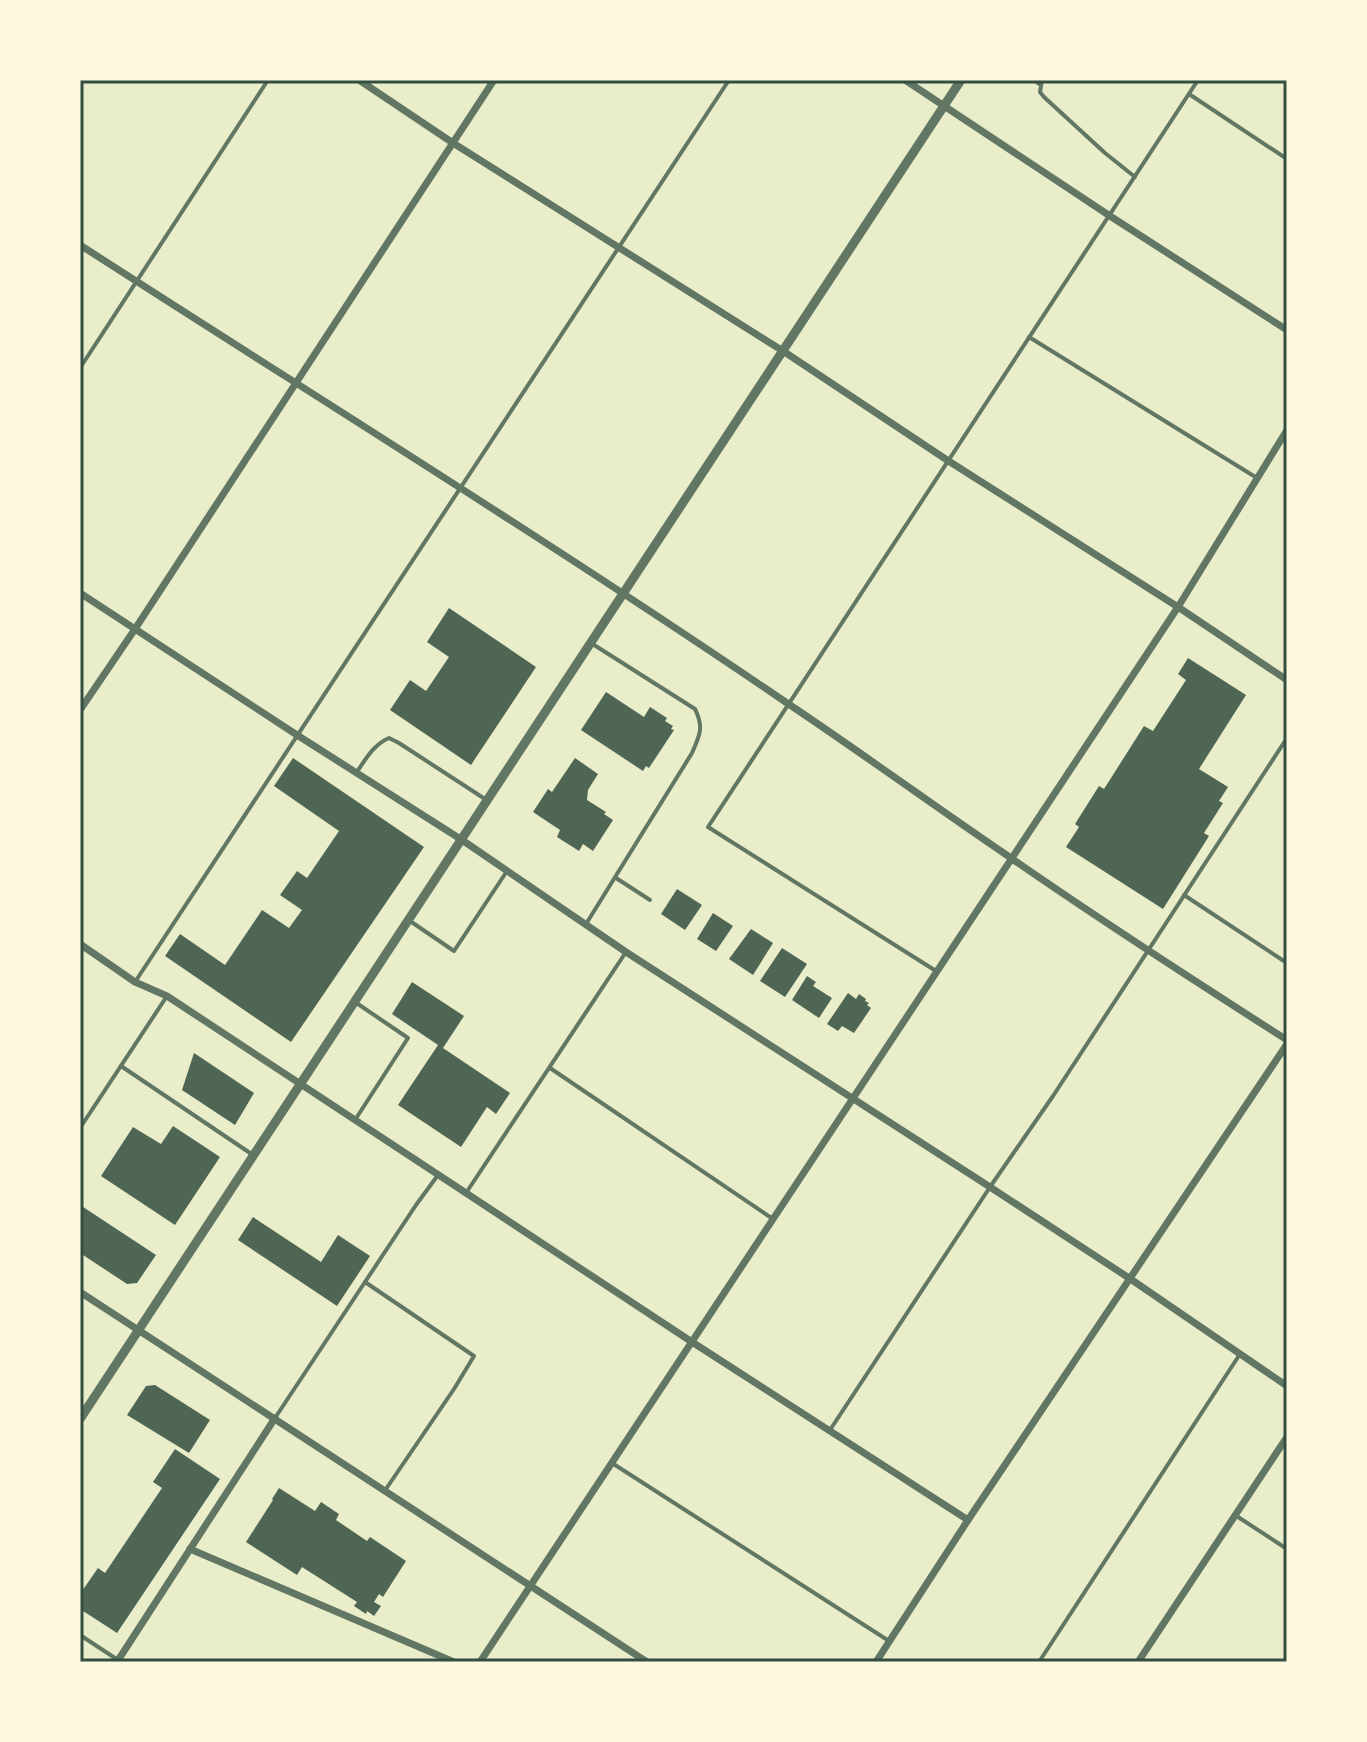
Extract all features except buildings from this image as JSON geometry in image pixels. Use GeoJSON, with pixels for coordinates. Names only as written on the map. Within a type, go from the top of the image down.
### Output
{"type":"FeatureCollection","features":[{"type":"Feature","properties":{"kind":"street"},"geometry":{"type":"LineString","coordinates":[[359,80],[453,143],[783,351],[1287,680]]}},
{"type":"Feature","properties":{"kind":"street"},"geometry":{"type":"LineString","coordinates":[[80,710],[494,80]]}},
{"type":"Feature","properties":{"kind":"street"},"geometry":{"type":"LineString","coordinates":[[905,80],[1287,330]]}},
{"type":"Feature","properties":{"kind":"street"},"geometry":{"type":"LineString","coordinates":[[80,1419],[961,80]]}},
{"type":"Feature","properties":{"kind":"street"},"geometry":{"type":"LineString","coordinates":[[80,245],[624,594],[788,703],[1010,858],[1287,1042],[876,1662]]}},
{"type":"Feature","properties":{"kind":"street"},"geometry":{"type":"LineString","coordinates":[[480,1662],[1178,607],[1287,430]]}},
{"type":"Feature","properties":{"kind":"street"},"geometry":{"type":"LineString","coordinates":[[80,593],[1129,1278],[1287,1386]]}},
{"type":"Feature","properties":{"kind":"street"},"geometry":{"type":"LineString","coordinates":[[80,944],[135,982],[167,996],[968,1520]]}},
{"type":"Feature","properties":{"kind":"street"},"geometry":{"type":"LineString","coordinates":[[80,1292],[647,1662]]}},
{"type":"Feature","properties":{"kind":"street"},"geometry":{"type":"LineString","coordinates":[[118,1661],[275,1418]]}},
{"type":"Feature","properties":{"kind":"street"},"geometry":{"type":"LineString","coordinates":[[1138,1662],[1287,1437]]}},
{"type":"Feature","properties":{"kind":"street"},"geometry":{"type":"LineString","coordinates":[[190,1549],[454,1662]]}},
{"type":"Feature","properties":{"kind":"lane"},"geometry":{"type":"LineString","coordinates":[[80,368],[268,80]]}},
{"type":"Feature","properties":{"kind":"lane"},"geometry":{"type":"LineString","coordinates":[[135,982],[729,80]]}},
{"type":"Feature","properties":{"kind":"lane"},"geometry":{"type":"LineString","coordinates":[[1034,80],[1042,82],[1040,92],[1044,97],[1135,177]]}},
{"type":"Feature","properties":{"kind":"lane"},"geometry":{"type":"LineString","coordinates":[[936,971],[708,827],[1198,80]]}},
{"type":"Feature","properties":{"kind":"lane"},"geometry":{"type":"LineString","coordinates":[[1189,94],[1287,159]]}},
{"type":"Feature","properties":{"kind":"lane"},"geometry":{"type":"LineString","coordinates":[[1029,337],[1257,478]]}},
{"type":"Feature","properties":{"kind":"lane"},"geometry":{"type":"LineString","coordinates":[[586,924],[692,753],[700,736],[701,721],[695,709],[591,643]]}},
{"type":"Feature","properties":{"kind":"lane"},"geometry":{"type":"LineString","coordinates":[[356,773],[373,749],[389,738],[487,801]]}},
{"type":"Feature","properties":{"kind":"lane"},"geometry":{"type":"LineString","coordinates":[[830,1430],[1287,738]]}},
{"type":"Feature","properties":{"kind":"lane"},"geometry":{"type":"LineString","coordinates":[[408,919],[454,951],[507,871]]}},
{"type":"Feature","properties":{"kind":"lane"},"geometry":{"type":"LineString","coordinates":[[616,878],[650,900]]}},
{"type":"Feature","properties":{"kind":"lane"},"geometry":{"type":"LineString","coordinates":[[1184,895],[1287,963]]}},
{"type":"Feature","properties":{"kind":"lane"},"geometry":{"type":"LineString","coordinates":[[466,1194],[626,952]]}},
{"type":"Feature","properties":{"kind":"lane"},"geometry":{"type":"LineString","coordinates":[[81,1123],[167,996]]}},
{"type":"Feature","properties":{"kind":"lane"},"geometry":{"type":"LineString","coordinates":[[354,1001],[408,1038],[355,1120]]}},
{"type":"Feature","properties":{"kind":"lane"},"geometry":{"type":"LineString","coordinates":[[121,1066],[253,1155]]}},
{"type":"Feature","properties":{"kind":"lane"},"geometry":{"type":"LineString","coordinates":[[550,1068],[773,1219]]}},
{"type":"Feature","properties":{"kind":"lane"},"geometry":{"type":"LineString","coordinates":[[275,1418],[438,1175]]}},
{"type":"Feature","properties":{"kind":"lane"},"geometry":{"type":"LineString","coordinates":[[365,1282],[474,1356],[384,1491]]}},
{"type":"Feature","properties":{"kind":"lane"},"geometry":{"type":"LineString","coordinates":[[1039,1662],[1240,1354]]}},
{"type":"Feature","properties":{"kind":"lane"},"geometry":{"type":"LineString","coordinates":[[612,1463],[889,1641]]}},
{"type":"Feature","properties":{"kind":"lane"},"geometry":{"type":"LineString","coordinates":[[1235,1515],[1287,1549]]}},
{"type":"Feature","properties":{"kind":"lane"},"geometry":{"type":"LineString","coordinates":[[80,1635],[118,1661]]}}]}
